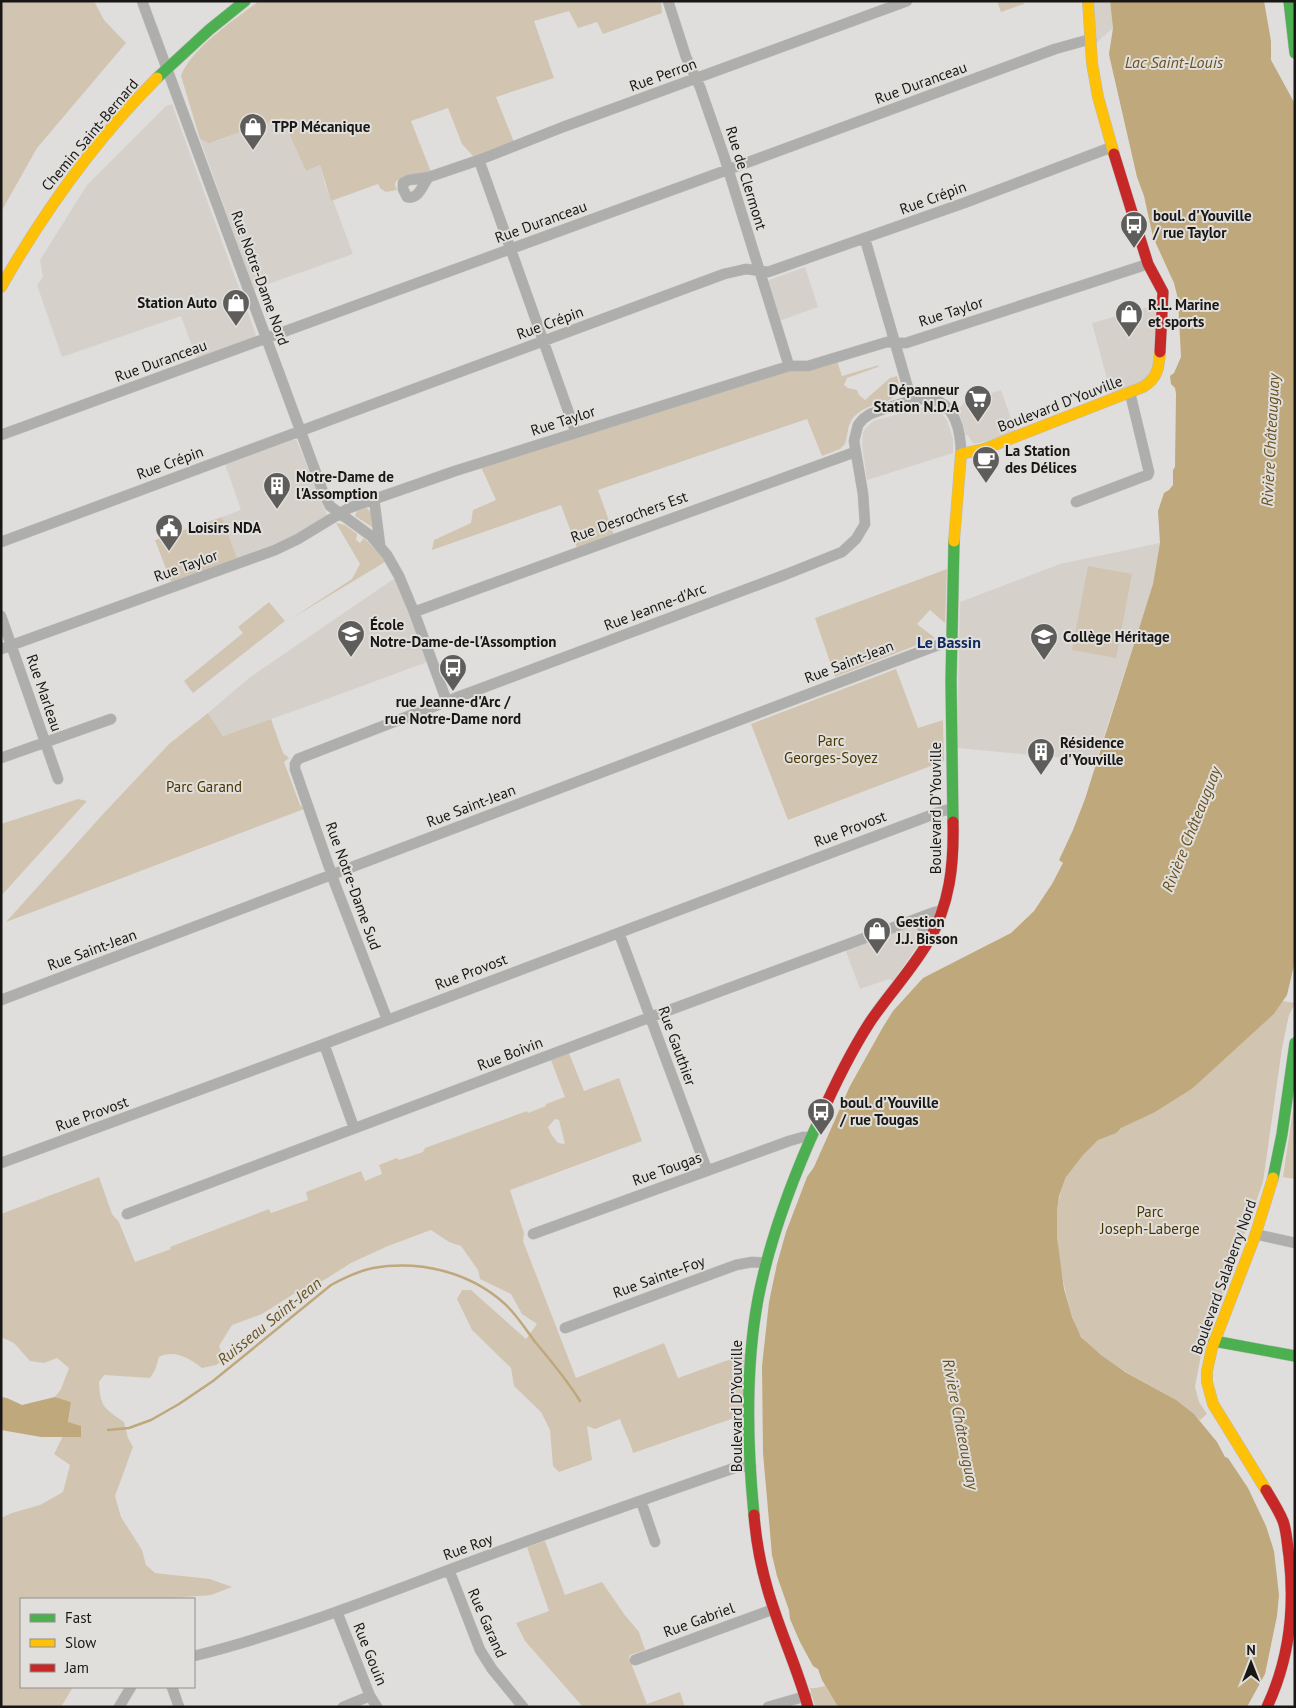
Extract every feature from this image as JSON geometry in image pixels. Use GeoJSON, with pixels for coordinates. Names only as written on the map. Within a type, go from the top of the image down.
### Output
{"type":"FeatureCollection","features":[{"type":"Feature","properties":{"kind":"street","name":"Rue Notre-Dame Nord"},"geometry":{"type":"LineString","coordinates":[[142,1],[300,431],[329,504],[380,544],[399,576],[447,702]]}},
{"type":"Feature","properties":{"kind":"street","name":"Chemin Saint-Bernard"},"geometry":{"type":"LineString","coordinates":[[1,287],[34,231],[69,181],[117,122],[166,70],[205,34],[246,1]]}},
{"type":"Feature","properties":{"kind":"street","name":"Rue de Clermont"},"geometry":{"type":"LineString","coordinates":[[668,1],[686,57],[696,79],[728,170],[789,366]]}},
{"type":"Feature","properties":{"kind":"street","name":"Rue Perron"},"geometry":{"type":"LineString","coordinates":[[429,177],[907,1]]}},
{"type":"Feature","properties":{"kind":"street","name":"Boulevard D'Youville"},"geometry":{"type":"LineString","coordinates":[[807,1701],[765,1582],[758,1548],[751,1466],[751,1356],[755,1316],[766,1263],[784,1203],[812,1137],[842,1071],[866,1028],[932,937],[943,910],[949,887],[952,863],[951,643],[956,509],[961,454],[984,449],[1130,393],[1146,386],[1155,379],[1158,372],[1163,292],[1160,282],[1148,264],[1112,147],[1095,82],[1088,1]]}},
{"type":"Feature","properties":{"kind":"street"},"geometry":{"type":"LineString","coordinates":[[1289,1],[1295,53]]}},
{"type":"Feature","properties":{"kind":"street","name":"Rue Duranceau"},"geometry":{"type":"LineString","coordinates":[[1,435],[1055,49],[1091,39]]}},
{"type":"Feature","properties":{"kind":"street","name":"Rue Crépin"},"geometry":{"type":"LineString","coordinates":[[1,542],[724,274],[746,269],[768,272],[1112,147]]}},
{"type":"Feature","properties":{"kind":"street"},"geometry":{"type":"LineString","coordinates":[[479,160],[576,433]]}},
{"type":"Feature","properties":{"kind":"street"},"geometry":{"type":"LineString","coordinates":[[865,238],[912,402]]}},
{"type":"Feature","properties":{"kind":"street","name":"Rue Taylor"},"geometry":{"type":"LineString","coordinates":[[6,647],[275,550],[298,539],[349,508],[446,474],[789,366],[808,366],[887,342],[896,344],[906,343],[1148,264]]}},
{"type":"Feature","properties":{"kind":"street"},"geometry":{"type":"LineString","coordinates":[[1076,502],[1148,475],[1149,472],[1130,393]]}},
{"type":"Feature","properties":{"kind":"street","name":"Rue Jeanne-d'Arc"},"geometry":{"type":"LineString","coordinates":[[296,762],[305,755],[787,574],[847,548],[856,539],[865,524],[863,494],[854,436],[862,420],[877,412],[912,402],[931,399],[946,406],[958,427],[961,454]]}},
{"type":"Feature","properties":{"kind":"street","name":"Rue Desrochers Est"},"geometry":{"type":"LineString","coordinates":[[414,612],[855,452]]}},
{"type":"Feature","properties":{"kind":"street","name":"Rue Notre-Dame Nord"},"geometry":{"type":"LineString","coordinates":[[374,499],[380,544]]}},
{"type":"Feature","properties":{"kind":"street","name":"Rue Marleau"},"geometry":{"type":"LineString","coordinates":[[1,616],[6,647],[46,742],[58,780]]}},
{"type":"Feature","properties":{"kind":"street","name":"Rue Saint-Jean"},"geometry":{"type":"LineString","coordinates":[[1,1000],[332,876],[920,651],[944,643],[951,643]]}},
{"type":"Feature","properties":{"kind":"street"},"geometry":{"type":"LineString","coordinates":[[1,758],[111,719]]}},
{"type":"Feature","properties":{"kind":"street","name":"Rue Notre-Dame Sud"},"geometry":{"type":"LineString","coordinates":[[296,762],[297,774],[332,876],[388,1019]]}},
{"type":"Feature","properties":{"kind":"street","name":"Rue Provost"},"geometry":{"type":"LineString","coordinates":[[1,1163],[324,1044],[942,811],[952,809]]}},
{"type":"Feature","properties":{"kind":"street","name":"Rue Boivin"},"geometry":{"type":"LineString","coordinates":[[127,1214],[650,1017],[943,910]]}},
{"type":"Feature","properties":{"kind":"street"},"geometry":{"type":"LineString","coordinates":[[904,923],[920,924],[932,937]]}},
{"type":"Feature","properties":{"kind":"street","name":"Rue Gauthier"},"geometry":{"type":"LineString","coordinates":[[619,933],[707,1170]]}},
{"type":"Feature","properties":{"kind":"street","name":"Boulevard Salaberry Nord"},"geometry":{"type":"LineString","coordinates":[[1267,1707],[1291,1653],[1294,1594],[1292,1542],[1273,1502],[1210,1399],[1207,1374],[1214,1342],[1268,1199],[1275,1170],[1295,1043]]}},
{"type":"Feature","properties":{"kind":"street"},"geometry":{"type":"LineString","coordinates":[[324,1044],[354,1128]]}},
{"type":"Feature","properties":{"kind":"street","name":"Rue Tougas"},"geometry":{"type":"LineString","coordinates":[[533,1234],[789,1140],[812,1137]]}},
{"type":"Feature","properties":{"kind":"street"},"geometry":{"type":"LineString","coordinates":[[1255,1234],[1295,1243]]}},
{"type":"Feature","properties":{"kind":"street","name":"Rue Sainte-Foy"},"geometry":{"type":"LineString","coordinates":[[565,1328],[736,1265],[752,1262],[766,1263]]}},
{"type":"Feature","properties":{"kind":"street"},"geometry":{"type":"LineString","coordinates":[[1214,1342],[1295,1356]]}},
{"type":"Feature","properties":{"kind":"street","name":"Rue Roy"},"geometry":{"type":"LineString","coordinates":[[195,1656],[252,1640],[337,1612],[736,1467],[751,1466]]}},
{"type":"Feature","properties":{"kind":"street"},"geometry":{"type":"LineString","coordinates":[[641,1501],[655,1542]]}},
{"type":"Feature","properties":{"kind":"street","name":"Rue Garand"},"geometry":{"type":"LineString","coordinates":[[449,1570],[469,1626],[483,1655],[496,1675],[523,1707]]}},
{"type":"Feature","properties":{"kind":"street","name":"Rue Gabriel"},"geometry":{"type":"LineString","coordinates":[[635,1660],[774,1610]]}},
{"type":"Feature","properties":{"kind":"street","name":"Rue Gouin"},"geometry":{"type":"LineString","coordinates":[[337,1612],[370,1696],[377,1707]]}},
{"type":"Feature","properties":{"kind":"street"},"geometry":{"type":"LineString","coordinates":[[118,1707],[130,1688]]}},
{"type":"Feature","properties":{"kind":"street"},"geometry":{"type":"LineString","coordinates":[[172,1688],[179,1707]]}},
{"type":"Feature","properties":{"kind":"street"},"geometry":{"type":"LineString","coordinates":[[343,1707],[370,1696]]}},
{"type":"Feature","properties":{"kind":"street"},"geometry":{"type":"LineString","coordinates":[[768,1707],[807,1701]]}},
{"type":"Feature","properties":{"kind":"shaded area"},"geometry":{"type":"Polygon","coordinates":[[[1093,1],[1110,1],[1113,28],[1096,43],[1093,1]]]}},
{"type":"Feature","properties":{"kind":"shaded area"},"geometry":{"type":"Polygon","coordinates":[[[172,104],[256,335],[254,338],[197,360],[181,316],[62,357],[37,285],[43,277],[40,260],[87,185],[166,106],[172,104]]]}},
{"type":"Feature","properties":{"kind":"shaded area"},"geometry":{"type":"Polygon","coordinates":[[[282,118],[306,171],[320,165],[325,185],[331,200],[333,200],[353,254],[254,289],[200,139],[216,141],[282,118]]]}},
{"type":"Feature","properties":{"kind":"shaded area"},"geometry":{"type":"Polygon","coordinates":[[[805,267],[818,307],[779,321],[768,283],[769,280],[805,267]]]}},
{"type":"Feature","properties":{"kind":"shaded area"},"geometry":{"type":"Polygon","coordinates":[[[1156,305],[1154,366],[1146,380],[1111,394],[1092,323],[1156,305]]]}},
{"type":"Feature","properties":{"kind":"shaded area"},"geometry":{"type":"Polygon","coordinates":[[[1001,390],[1016,433],[975,444],[966,435],[956,409],[962,406],[964,402],[1001,390]]]}},
{"type":"Feature","properties":{"kind":"shaded area"},"geometry":{"type":"Polygon","coordinates":[[[924,407],[934,408],[947,420],[953,439],[953,453],[867,480],[862,445],[865,429],[873,421],[924,407]]]}},
{"type":"Feature","properties":{"kind":"shaded area"},"geometry":{"type":"Polygon","coordinates":[[[293,439],[297,441],[327,515],[320,521],[287,539],[237,558],[222,517],[241,510],[225,464],[293,439]]]}},
{"type":"Feature","properties":{"kind":"shaded area","name":"Collège Héritage"},"geometry":{"type":"Polygon","coordinates":[[[1160,543],[1153,584],[1096,761],[957,748],[960,602],[1060,564],[1160,543]]]}},
{"type":"Feature","properties":{"kind":"shaded area","name":"École Notre-Dame-de-l'Assomption"},"geometry":{"type":"Polygon","coordinates":[[[395,578],[427,662],[223,736],[208,713],[249,678],[395,578]]]}},
{"type":"Feature","properties":{"kind":"shaded area"},"geometry":{"type":"Polygon","coordinates":[[[907,928],[908,930],[914,929],[918,931],[922,939],[893,981],[889,979],[860,989],[845,949],[907,928]]]}},
{"type":"Feature","properties":{"kind":"green space"},"geometry":{"type":"Polygon","coordinates":[[[1,1],[94,1],[104,20],[126,43],[37,148],[1,212],[1,1]]]}},
{"type":"Feature","properties":{"kind":"green space"},"geometry":{"type":"Polygon","coordinates":[[[259,1],[661,1],[662,13],[603,34],[597,22],[578,28],[569,11],[534,21],[554,78],[496,97],[514,142],[474,157],[462,144],[448,108],[411,121],[431,172],[396,181],[397,190],[386,192],[378,184],[331,201],[320,165],[306,171],[282,118],[209,143],[200,139],[181,76],[194,55],[204,45],[259,1]]]}},
{"type":"Feature","properties":{"kind":"green space"},"geometry":{"type":"Polygon","coordinates":[[[997,1],[1023,1],[1024,4],[1001,12],[997,1]]]}},
{"type":"Feature","properties":{"kind":"green space"},"geometry":{"type":"Polygon","coordinates":[[[837,361],[842,376],[879,365],[847,378],[844,385],[857,390],[859,395],[865,400],[890,378],[897,376],[899,387],[897,394],[892,398],[860,411],[853,418],[845,444],[840,449],[822,456],[807,419],[598,490],[614,535],[577,548],[561,505],[432,550],[434,540],[471,523],[473,510],[496,500],[481,467],[788,371],[808,371],[837,361]]]}},
{"type":"Feature","properties":{"kind":"green space"},"geometry":{"type":"Polygon","coordinates":[[[367,508],[371,513],[372,527],[355,516],[357,511],[367,508]]]}},
{"type":"Feature","properties":{"kind":"green space"},"geometry":{"type":"Polygon","coordinates":[[[222,517],[237,558],[171,582],[155,540],[222,517]]]}},
{"type":"Feature","properties":{"kind":"green space"},"geometry":{"type":"Polygon","coordinates":[[[336,523],[345,525],[357,534],[356,540],[360,543],[364,538],[385,562],[289,620],[352,579],[360,564],[336,523]]]}},
{"type":"Feature","properties":{"kind":"green space"},"geometry":{"type":"Polygon","coordinates":[[[1088,566],[1132,574],[1116,658],[1072,650],[1088,566]]]}},
{"type":"Feature","properties":{"kind":"green space"},"geometry":{"type":"Polygon","coordinates":[[[947,569],[945,623],[930,610],[917,624],[935,638],[835,677],[815,618],[947,569]]]}},
{"type":"Feature","properties":{"kind":"green space"},"geometry":{"type":"Polygon","coordinates":[[[269,602],[285,621],[193,693],[184,681],[243,633],[238,627],[269,602]]]}},
{"type":"Feature","properties":{"kind":"green space","name":"Parc Georges-Soyez"},"geometry":{"type":"Polygon","coordinates":[[[896,669],[918,728],[943,720],[944,761],[788,820],[751,724],[896,669]]]}},
{"type":"Feature","properties":{"kind":"green space","name":"Parc Garand"},"geometry":{"type":"Polygon","coordinates":[[[208,713],[223,736],[271,719],[283,753],[289,758],[284,762],[300,805],[304,809],[6,922],[169,744],[208,713]]]}},
{"type":"Feature","properties":{"kind":"green space"},"geometry":{"type":"Polygon","coordinates":[[[78,799],[87,801],[1,896],[1,824],[78,799]]]}},
{"type":"Feature","properties":{"kind":"green space","name":"Parc Joseph-Laberge"},"geometry":{"type":"Polygon","coordinates":[[[1283,1001],[1295,1003],[1289,1015],[1282,1048],[1263,1182],[1201,1355],[1195,1387],[1199,1402],[1207,1414],[1200,1420],[1165,1394],[1113,1364],[1082,1337],[1071,1313],[1062,1276],[1057,1239],[1058,1203],[1068,1174],[1094,1143],[1193,1088],[1274,1014],[1283,1001]]]}},
{"type":"Feature","properties":{"kind":"green space"},"geometry":{"type":"Polygon","coordinates":[[[569,1053],[584,1091],[619,1078],[642,1141],[510,1190],[524,1233],[523,1241],[576,1378],[664,1343],[678,1378],[745,1354],[743,1415],[633,1453],[620,1419],[595,1429],[587,1426],[592,1460],[559,1472],[553,1466],[550,1430],[541,1412],[514,1386],[511,1368],[472,1330],[457,1299],[462,1290],[471,1290],[526,1339],[537,1324],[522,1314],[511,1294],[480,1279],[478,1270],[461,1246],[449,1242],[431,1230],[388,1246],[351,1263],[324,1280],[297,1292],[262,1314],[232,1325],[219,1346],[224,1360],[216,1365],[202,1368],[187,1358],[171,1354],[159,1357],[150,1378],[104,1375],[99,1382],[102,1402],[108,1410],[124,1422],[128,1438],[133,1447],[115,1496],[121,1517],[142,1550],[146,1565],[155,1573],[210,1579],[232,1587],[211,1595],[173,1598],[20,1598],[20,1688],[72,1688],[61,1707],[1,1707],[1,1518],[40,1505],[63,1492],[70,1465],[54,1454],[63,1436],[81,1437],[81,1426],[68,1423],[71,1402],[55,1397],[61,1389],[69,1368],[57,1358],[44,1363],[30,1361],[14,1343],[1,1337],[1,1214],[99,1177],[112,1214],[119,1222],[135,1262],[269,1209],[271,1213],[308,1200],[306,1192],[361,1171],[365,1181],[382,1174],[379,1165],[397,1158],[399,1160],[423,1152],[425,1148],[527,1111],[528,1113],[565,1097],[551,1060],[569,1053]],[[555,1119],[548,1127],[558,1143],[565,1144],[559,1120],[555,1119]]]}},
{"type":"Feature","properties":{"kind":"green space"},"geometry":{"type":"Polygon","coordinates":[[[1295,1096],[1295,1179],[1283,1177],[1295,1096]]]}},
{"type":"Feature","properties":{"kind":"green space"},"geometry":{"type":"Polygon","coordinates":[[[545,1541],[565,1595],[602,1582],[639,1632],[645,1650],[630,1655],[629,1658],[647,1704],[680,1692],[685,1707],[583,1707],[525,1641],[516,1623],[549,1611],[527,1547],[545,1541]]]}},
{"type":"Feature","properties":{"kind":"green space"},"geometry":{"type":"Polygon","coordinates":[[[825,1686],[838,1707],[815,1707],[810,1688],[825,1686]]]}},
{"type":"Feature","properties":{"kind":"water"},"geometry":{"type":"Polygon","coordinates":[[[1110,1],[1264,1],[1271,41],[1271,60],[1295,104],[1295,961],[1287,995],[1274,1014],[1193,1088],[1155,1112],[1121,1128],[1116,1133],[1098,1140],[1083,1155],[1066,1177],[1059,1196],[1057,1237],[1064,1289],[1072,1317],[1081,1337],[1101,1355],[1125,1372],[1176,1400],[1194,1414],[1217,1442],[1225,1457],[1228,1458],[1248,1488],[1266,1526],[1274,1551],[1279,1595],[1277,1616],[1265,1674],[1247,1707],[838,1707],[822,1680],[818,1669],[813,1666],[790,1619],[772,1555],[763,1453],[762,1366],[769,1302],[777,1264],[786,1232],[807,1177],[814,1167],[850,1086],[893,1011],[923,978],[1011,933],[1034,911],[1063,863],[1059,860],[1085,799],[1153,584],[1160,543],[1158,511],[1164,493],[1173,485],[1176,394],[1175,388],[1171,384],[1170,376],[1174,373],[1181,357],[1178,299],[1174,283],[1153,237],[1110,59],[1113,28],[1110,1]]]}},
{"type":"Feature","properties":{"kind":"water"},"geometry":{"type":"Polygon","coordinates":[[[1,1397],[22,1405],[55,1397],[71,1402],[68,1422],[81,1426],[81,1437],[41,1437],[1,1430],[1,1397]]]}},
{"type":"Feature","properties":{"kind":"waterway","name":"Ruisseau Saint-Jean"},"geometry":{"type":"LineString","coordinates":[[108,1430],[129,1428],[151,1420],[179,1404],[213,1381],[331,1285],[362,1271],[391,1266],[426,1267],[444,1271],[460,1276],[491,1293],[514,1313],[565,1378],[580,1401]]}},
{"type":"Feature","properties":{"kind":"traffic: fast"},"geometry":{"type":"LineString","coordinates":[[157,78],[209,30],[245,1]]}},
{"type":"Feature","properties":{"kind":"traffic: fast"},"geometry":{"type":"LineString","coordinates":[[1289,1],[1295,53]]}},
{"type":"Feature","properties":{"kind":"traffic: fast"},"geometry":{"type":"LineString","coordinates":[[953,822],[951,681],[954,541]]}},
{"type":"Feature","properties":{"kind":"traffic: fast"},"geometry":{"type":"LineString","coordinates":[[1273,1178],[1282,1134],[1295,1043]]}},
{"type":"Feature","properties":{"kind":"traffic: fast"},"geometry":{"type":"LineString","coordinates":[[754,1515],[748,1407],[751,1352],[758,1299],[769,1253],[783,1208],[819,1120]]}},
{"type":"Feature","properties":{"kind":"traffic: fast"},"geometry":{"type":"LineString","coordinates":[[1214,1341],[1295,1356]]}},
{"type":"Feature","properties":{"kind":"traffic: slow"},"geometry":{"type":"LineString","coordinates":[[1088,1],[1092,63],[1098,97],[1114,154]]}},
{"type":"Feature","properties":{"kind":"traffic: slow"},"geometry":{"type":"LineString","coordinates":[[1,287],[53,203],[72,177],[113,126],[157,78]]}},
{"type":"Feature","properties":{"kind":"traffic: slow"},"geometry":{"type":"LineString","coordinates":[[954,541],[961,454],[984,449],[1143,387],[1152,380],[1157,372],[1160,352]]}},
{"type":"Feature","properties":{"kind":"traffic: slow"},"geometry":{"type":"LineString","coordinates":[[1266,1490],[1213,1404],[1207,1382],[1207,1371],[1212,1348],[1255,1236],[1273,1178]]}},
{"type":"Feature","properties":{"kind":"traffic: jam"},"geometry":{"type":"LineString","coordinates":[[1114,154],[1148,264],[1163,292],[1160,352]]}},
{"type":"Feature","properties":{"kind":"traffic: jam"},"geometry":{"type":"LineString","coordinates":[[819,1120],[830,1095],[863,1034],[914,963],[935,928],[946,899],[949,884],[953,853],[953,822]]}},
{"type":"Feature","properties":{"kind":"traffic: jam"},"geometry":{"type":"LineString","coordinates":[[1266,1490],[1280,1513],[1284,1525],[1291,1575],[1290,1614],[1285,1652],[1281,1671],[1267,1707]]}},
{"type":"Feature","properties":{"kind":"traffic: jam"},"geometry":{"type":"LineString","coordinates":[[754,1515],[762,1569],[767,1587],[808,1707]]}},
{"type":"Feature","properties":{"kind":"place","name":"TPP Mécanique"},"geometry":{"type":"Point","coordinates":[253,151]}},
{"type":"Feature","properties":{"kind":"place","name":"boul. d'Youville / rue Taylor"},"geometry":{"type":"Point","coordinates":[1134,249]}},
{"type":"Feature","properties":{"kind":"place","name":"Station Auto"},"geometry":{"type":"Point","coordinates":[236,327]}},
{"type":"Feature","properties":{"kind":"place","name":"R.L. Marine et sports"},"geometry":{"type":"Point","coordinates":[1129,338]}},
{"type":"Feature","properties":{"kind":"place","name":"Dépanneur Station N.D.A"},"geometry":{"type":"Point","coordinates":[978,423]}},
{"type":"Feature","properties":{"kind":"place","name":"La Station des Délices"},"geometry":{"type":"Point","coordinates":[986,484]}},
{"type":"Feature","properties":{"kind":"place","name":"Notre-Dame de l'Assomption"},"geometry":{"type":"Point","coordinates":[277,510]}},
{"type":"Feature","properties":{"kind":"place","name":"Loisirs NDA"},"geometry":{"type":"Point","coordinates":[169,552]}},
{"type":"Feature","properties":{"kind":"place","name":"École Notre-Dame-de-l'Assomption"},"geometry":{"type":"Point","coordinates":[351,658]}},
{"type":"Feature","properties":{"kind":"place","name":"Collège Héritage"},"geometry":{"type":"Point","coordinates":[1044,661]}},
{"type":"Feature","properties":{"kind":"place","name":"rue Jeanne-d'Arc / rue Notre-Dame nord"},"geometry":{"type":"Point","coordinates":[453,692]}},
{"type":"Feature","properties":{"kind":"place","name":"Résidence d'Youville"},"geometry":{"type":"Point","coordinates":[1041,776]}},
{"type":"Feature","properties":{"kind":"place","name":"Gestion J.J. Bisson"},"geometry":{"type":"Point","coordinates":[877,955]}},
{"type":"Feature","properties":{"kind":"place","name":"boul. d'Youville / rue Tougas"},"geometry":{"type":"Point","coordinates":[821,1136]}},
{"type":"Feature","properties":{"kind":"district","name":"Le Bassin"},"geometry":{"type":"Point","coordinates":[949,642]}},
{"type":"Feature","properties":{"kind":"water label","name":"Lac Saint-Louis"},"geometry":{"type":"Point","coordinates":[1174,62]}},
{"type":"Feature","properties":{"kind":"water label","name":"Rivière Châteauguay"},"geometry":{"type":"Point","coordinates":[1270,440]}},
{"type":"Feature","properties":{"kind":"water label","name":"Rivière Châteauguay"},"geometry":{"type":"Point","coordinates":[1191,829]}},
{"type":"Feature","properties":{"kind":"water label","name":"Rivière Châteauguay"},"geometry":{"type":"Point","coordinates":[961,1424]}}]}
